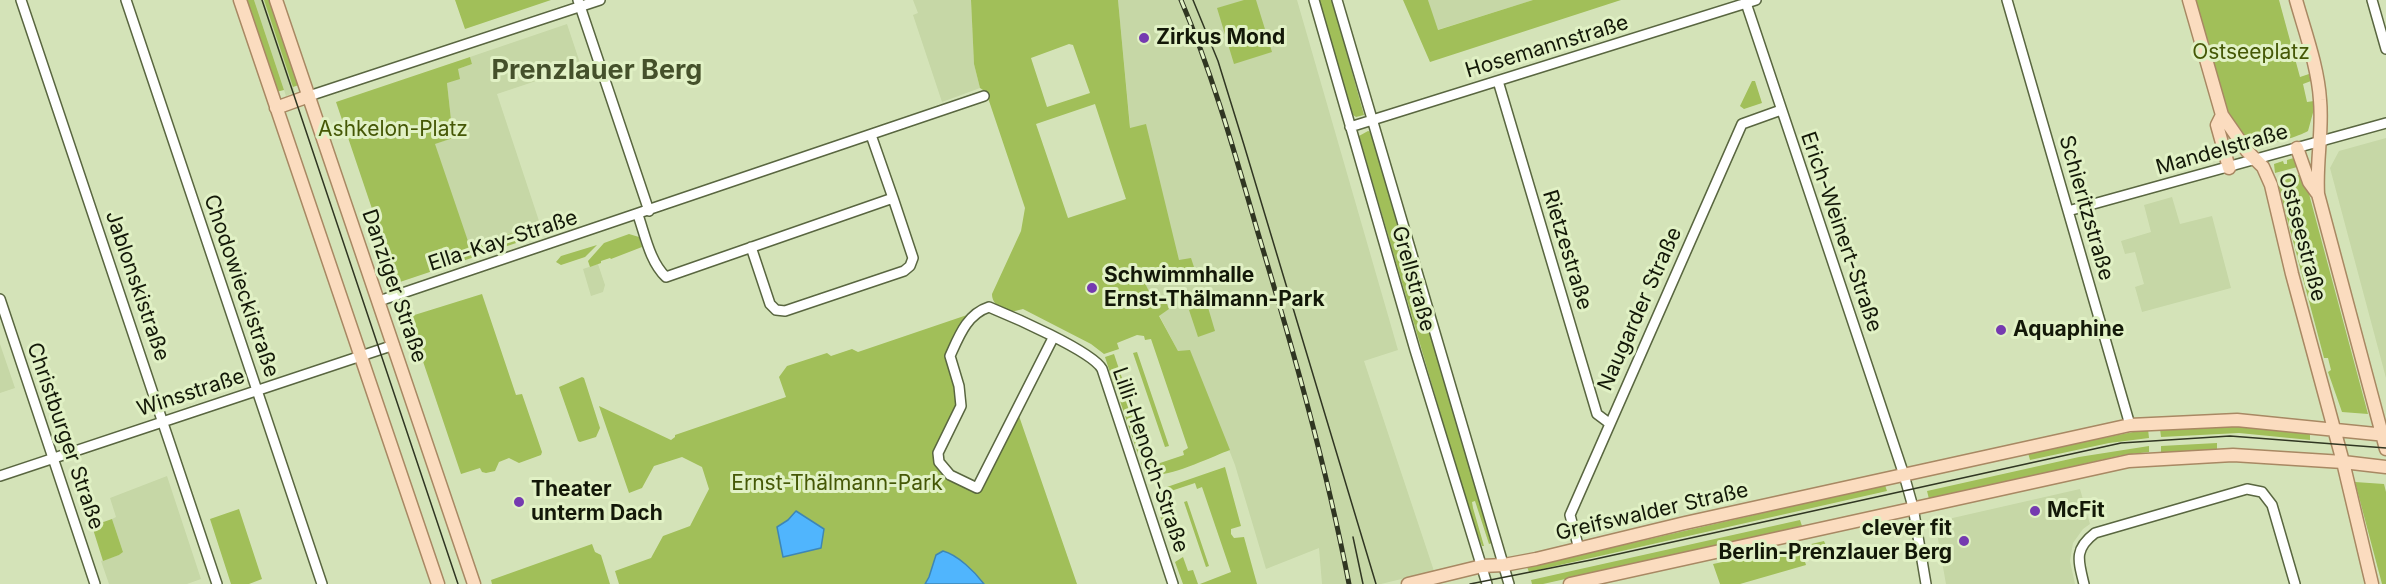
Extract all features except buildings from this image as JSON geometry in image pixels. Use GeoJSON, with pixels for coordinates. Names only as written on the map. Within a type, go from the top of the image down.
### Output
{"type":"FeatureCollection","features":[{"type":"Feature","properties":{"kind":"main road"},"geometry":{"type":"LineString","coordinates":[[240,0],[438,584]]}},
{"type":"Feature","properties":{"kind":"main road","name":"Danziger Straße"},"geometry":{"type":"LineString","coordinates":[[276,0],[474,584]]}},
{"type":"Feature","properties":{"kind":"main road","name":"Ostseestraße"},"geometry":{"type":"LineString","coordinates":[[2189,0],[2222,115],[2247,151],[2257,160],[2271,185],[2292,274],[2335,429],[2372,584]]}},
{"type":"Feature","properties":{"kind":"main road","name":"Ostseestraße"},"geometry":{"type":"LineString","coordinates":[[2296,0],[2319,90],[2320,115],[2316,167],[2318,194],[2386,449]]}},
{"type":"Feature","properties":{"kind":"main road"},"geometry":{"type":"LineString","coordinates":[[276,108],[309,96]]}},
{"type":"Feature","properties":{"kind":"main road"},"geometry":{"type":"LineString","coordinates":[[2222,115],[2217,125],[2229,168]]}},
{"type":"Feature","properties":{"kind":"main road"},"geometry":{"type":"LineString","coordinates":[[2297,148],[2309,182],[2318,194]]}},
{"type":"Feature","properties":{"kind":"main road","name":"Greifswalder Straße"},"geometry":{"type":"LineString","coordinates":[[1408,584],[1482,566],[1504,565],[1579,549],[2130,425],[2237,420],[2384,435]]}},
{"type":"Feature","properties":{"kind":"main road"},"geometry":{"type":"LineString","coordinates":[[1570,584],[2129,461],[2233,455],[2386,467]]}},
{"type":"Feature","properties":{"kind":"street","name":"Jablonskistraße"},"geometry":{"type":"LineString","coordinates":[[21,0],[217,584]]}},
{"type":"Feature","properties":{"kind":"street","name":"Chodowieckistraße"},"geometry":{"type":"LineString","coordinates":[[126,0],[322,584]]}},
{"type":"Feature","properties":{"kind":"street"},"geometry":{"type":"LineString","coordinates":[[309,96],[579,3],[600,0]]}},
{"type":"Feature","properties":{"kind":"street","name":"Grellstraße"},"geometry":{"type":"LineString","coordinates":[[1314,0],[1487,584]]}},
{"type":"Feature","properties":{"kind":"street","name":"Grellstraße"},"geometry":{"type":"LineString","coordinates":[[1336,0],[1509,584]]}},
{"type":"Feature","properties":{"kind":"street","name":"Hosemannstraße"},"geometry":{"type":"LineString","coordinates":[[1350,127],[1756,0]]}},
{"type":"Feature","properties":{"kind":"street","name":"Schieritzstraße"},"geometry":{"type":"LineString","coordinates":[[2007,0],[2130,425]]}},
{"type":"Feature","properties":{"kind":"street"},"geometry":{"type":"LineString","coordinates":[[2372,0],[2386,49]]}},
{"type":"Feature","properties":{"kind":"street","name":"Erich-Weinert-Straße"},"geometry":{"type":"LineString","coordinates":[[1745,2],[1904,475]]}},
{"type":"Feature","properties":{"kind":"street"},"geometry":{"type":"LineString","coordinates":[[579,3],[649,211]]}},
{"type":"Feature","properties":{"kind":"street","name":"Rietzestraße"},"geometry":{"type":"LineString","coordinates":[[1498,81],[1597,414],[1609,423]]}},
{"type":"Feature","properties":{"kind":"street","name":"Ella-Kay-Straße"},"geometry":{"type":"LineString","coordinates":[[379,301],[984,96]]}},
{"type":"Feature","properties":{"kind":"street","name":"Naugarder Straße"},"geometry":{"type":"LineString","coordinates":[[1579,549],[1570,515],[1742,124],[1781,110]]}},
{"type":"Feature","properties":{"kind":"street","name":"Mandelstraße"},"geometry":{"type":"LineString","coordinates":[[2068,211],[2386,123]]}},
{"type":"Feature","properties":{"kind":"street"},"geometry":{"type":"LineString","coordinates":[[751,247],[770,303],[776,310],[785,311],[907,269],[914,258],[871,135]]}},
{"type":"Feature","properties":{"kind":"street"},"geometry":{"type":"LineString","coordinates":[[638,215],[650,250],[666,277],[893,198]]}},
{"type":"Feature","properties":{"kind":"street","name":"Christburger Straße"},"geometry":{"type":"LineString","coordinates":[[0,299],[95,584]]}},
{"type":"Feature","properties":{"kind":"street","name":"Lilli-Henoch-Straße"},"geometry":{"type":"LineString","coordinates":[[1053,338],[977,488],[950,475],[939,462],[938,453],[962,406],[950,356],[976,311],[988,307],[1053,338],[1086,354],[1102,369],[1173,584]]}},
{"type":"Feature","properties":{"kind":"street","name":"Winsstraße"},"geometry":{"type":"LineString","coordinates":[[0,476],[393,345]]}},
{"type":"Feature","properties":{"kind":"street"},"geometry":{"type":"LineString","coordinates":[[1904,475],[1926,584]]}},
{"type":"Feature","properties":{"kind":"street"},"geometry":{"type":"LineString","coordinates":[[2084,584],[2078,553],[2085,540],[2095,533],[2247,489],[2262,492],[2270,500],[2295,584]]}},
{"type":"Feature","properties":{"kind":"shaded area"},"geometry":{"type":"Polygon","coordinates":[[[254,0],[264,0],[295,92],[286,96],[254,0]]]}},
{"type":"Feature","properties":{"kind":"shaded area"},"geometry":{"type":"Polygon","coordinates":[[[913,0],[971,0],[974,64],[980,88],[942,102],[913,15],[918,13],[913,0]]]}},
{"type":"Feature","properties":{"kind":"shaded area"},"geometry":{"type":"Polygon","coordinates":[[[1118,0],[1297,0],[1398,350],[1364,361],[1434,571],[1381,584],[1322,584],[1319,548],[1266,569],[1235,465],[1190,351],[1178,351],[1159,315],[1169,309],[1165,302],[1156,307],[1145,283],[1118,0]]]}},
{"type":"Feature","properties":{"kind":"shaded area"},"geometry":{"type":"Polygon","coordinates":[[[1428,0],[1533,0],[1437,30],[1428,0]]]}},
{"type":"Feature","properties":{"kind":"shaded area"},"geometry":{"type":"Polygon","coordinates":[[[567,24],[581,66],[497,94],[540,224],[470,248],[434,144],[453,138],[447,83],[458,69],[472,64],[470,57],[567,24]]]}},
{"type":"Feature","properties":{"kind":"shaded area"},"geometry":{"type":"Polygon","coordinates":[[[2386,138],[2386,378],[2330,168],[2339,151],[2386,138]]]}},
{"type":"Feature","properties":{"kind":"shaded area"},"geometry":{"type":"Polygon","coordinates":[[[2172,197],[2180,224],[2212,216],[2231,288],[2142,312],[2135,287],[2144,284],[2135,252],[2125,254],[2121,241],[2151,232],[2144,205],[2172,197]]]}},
{"type":"Feature","properties":{"kind":"shaded area"},"geometry":{"type":"Polygon","coordinates":[[[598,264],[605,285],[603,292],[591,296],[583,269],[598,264]]]}},
{"type":"Feature","properties":{"kind":"shaded area"},"geometry":{"type":"Polygon","coordinates":[[[0,344],[15,388],[0,393],[0,344]]]}},
{"type":"Feature","properties":{"kind":"shaded area"},"geometry":{"type":"Polygon","coordinates":[[[167,476],[201,579],[187,584],[109,584],[101,561],[123,552],[112,519],[116,517],[110,498],[167,476]]]}},
{"type":"Feature","properties":{"kind":"shaded area"},"geometry":{"type":"Polygon","coordinates":[[[2080,489],[2090,524],[2083,529],[2073,543],[2070,561],[2075,584],[1946,584],[1935,522],[2080,489]]]}},
{"type":"Feature","properties":{"kind":"green space"},"geometry":{"type":"Polygon","coordinates":[[[245,0],[254,0],[284,90],[276,92],[245,0]]]}},
{"type":"Feature","properties":{"kind":"green space"},"geometry":{"type":"Polygon","coordinates":[[[264,0],[270,0],[299,85],[293,87],[264,0]]]}},
{"type":"Feature","properties":{"kind":"green space"},"geometry":{"type":"Polygon","coordinates":[[[455,0],[551,0],[465,29],[455,0]]]}},
{"type":"Feature","properties":{"kind":"green space"},"geometry":{"type":"Polygon","coordinates":[[[971,0],[1118,0],[1130,128],[1146,124],[1179,260],[1191,258],[1195,270],[1145,283],[1156,306],[1166,302],[1169,309],[1159,316],[1178,351],[1190,350],[1230,450],[1177,471],[1156,475],[1147,473],[1141,463],[1149,459],[1151,462],[1155,460],[1157,464],[1184,455],[1183,451],[1188,448],[1151,339],[1145,340],[1144,336],[1137,335],[1117,343],[1119,349],[1104,354],[1091,344],[1023,309],[1011,312],[998,306],[992,298],[1021,231],[1025,208],[986,92],[980,88],[974,64],[971,0]],[[1069,44],[1031,58],[1047,107],[1090,93],[1073,45],[1069,44]],[[1095,104],[1036,124],[1068,218],[1126,199],[1095,104]]]}},
{"type":"Feature","properties":{"kind":"green space"},"geometry":{"type":"Polygon","coordinates":[[[1244,0],[1256,0],[1272,52],[1234,64],[1217,8],[1244,0]]]}},
{"type":"Feature","properties":{"kind":"green space"},"geometry":{"type":"Polygon","coordinates":[[[1319,0],[1332,0],[1364,115],[1356,117],[1353,115],[1319,0]]]}},
{"type":"Feature","properties":{"kind":"green space"},"geometry":{"type":"Polygon","coordinates":[[[1403,0],[1428,0],[1438,30],[1533,0],[1621,0],[1430,62],[1403,0]]]}},
{"type":"Feature","properties":{"kind":"green space","name":"Ostseeplatz"},"geometry":{"type":"Polygon","coordinates":[[[2194,0],[2279,0],[2300,77],[2309,74],[2311,81],[2303,84],[2307,102],[2314,101],[2308,131],[2288,139],[2256,145],[2251,144],[2241,135],[2223,101],[2194,0]]]}},
{"type":"Feature","properties":{"kind":"green space","name":"Ashkelon-Platz"},"geometry":{"type":"Polygon","coordinates":[[[470,57],[472,64],[458,69],[460,79],[447,83],[453,138],[435,144],[470,247],[540,224],[543,234],[397,283],[336,102],[470,57]]]}},
{"type":"Feature","properties":{"kind":"green space"},"geometry":{"type":"Polygon","coordinates":[[[1752,81],[1755,81],[1762,103],[1744,109],[1740,106],[1752,81]]]}},
{"type":"Feature","properties":{"kind":"green space"},"geometry":{"type":"Polygon","coordinates":[[[1368,131],[1371,132],[1492,543],[1489,544],[1475,501],[1472,502],[1484,546],[1482,546],[1469,511],[1359,136],[1368,131]]]}},
{"type":"Feature","properties":{"kind":"green space"},"geometry":{"type":"Polygon","coordinates":[[[2297,157],[2301,166],[2275,173],[2274,164],[2283,161],[2287,164],[2287,160],[2297,157]]]}},
{"type":"Feature","properties":{"kind":"green space"},"geometry":{"type":"Polygon","coordinates":[[[2299,175],[2305,179],[2368,414],[2342,412],[2328,372],[2331,370],[2328,358],[2324,358],[2278,184],[2281,179],[2299,175]]]}},
{"type":"Feature","properties":{"kind":"green space"},"geometry":{"type":"Polygon","coordinates":[[[629,234],[639,237],[642,247],[590,267],[588,261],[604,243],[629,234]]]}},
{"type":"Feature","properties":{"kind":"green space"},"geometry":{"type":"Polygon","coordinates":[[[597,245],[585,257],[561,265],[556,262],[561,256],[597,245]]]}},
{"type":"Feature","properties":{"kind":"green space"},"geometry":{"type":"Polygon","coordinates":[[[482,294],[516,395],[522,394],[542,452],[541,455],[519,463],[509,458],[499,462],[495,471],[486,473],[480,468],[461,474],[408,317],[482,294]]]}},
{"type":"Feature","properties":{"kind":"green space"},"geometry":{"type":"Polygon","coordinates":[[[1207,304],[1215,331],[1198,337],[1189,310],[1207,304]]]}},
{"type":"Feature","properties":{"kind":"green space","name":"Ernst-Thälmann-Park"},"geometry":{"type":"Polygon","coordinates":[[[967,315],[946,357],[958,399],[955,411],[934,454],[940,472],[979,491],[1019,416],[1077,584],[619,584],[615,571],[651,558],[663,536],[690,526],[709,489],[702,467],[682,457],[654,466],[642,488],[629,493],[599,406],[671,440],[675,435],[786,397],[779,377],[787,366],[827,353],[831,356],[852,349],[858,352],[967,315]]]}},
{"type":"Feature","properties":{"kind":"green space"},"geometry":{"type":"Polygon","coordinates":[[[1137,352],[1169,446],[1165,447],[1133,353],[1137,352]]]}},
{"type":"Feature","properties":{"kind":"green space"},"geometry":{"type":"Polygon","coordinates":[[[1114,354],[1125,387],[1115,388],[1105,357],[1114,354]]]}},
{"type":"Feature","properties":{"kind":"green space"},"geometry":{"type":"Polygon","coordinates":[[[582,377],[600,428],[596,437],[580,442],[559,387],[582,377]]]}},
{"type":"Feature","properties":{"kind":"green space"},"geometry":{"type":"Polygon","coordinates":[[[1127,394],[1147,453],[1138,454],[1119,398],[1127,394]]]}},
{"type":"Feature","properties":{"kind":"green space"},"geometry":{"type":"Polygon","coordinates":[[[2238,425],[2310,431],[2310,440],[2239,433],[2161,437],[2160,429],[2238,425]]]}},
{"type":"Feature","properties":{"kind":"green space"},"geometry":{"type":"Polygon","coordinates":[[[2148,429],[2149,438],[2109,443],[2030,460],[2028,453],[2148,429]]]}},
{"type":"Feature","properties":{"kind":"green space"},"geometry":{"type":"Polygon","coordinates":[[[2217,443],[2217,450],[2161,453],[2161,446],[2217,443]]]}},
{"type":"Feature","properties":{"kind":"green space"},"geometry":{"type":"Polygon","coordinates":[[[2149,446],[2149,452],[2123,455],[1929,499],[1927,491],[2079,457],[2149,446]]]}},
{"type":"Feature","properties":{"kind":"green space"},"geometry":{"type":"Polygon","coordinates":[[[1225,467],[1241,526],[1231,529],[1231,534],[1234,538],[1244,537],[1257,584],[1200,584],[1231,572],[1202,487],[1197,489],[1195,483],[1168,492],[1171,502],[1165,504],[1171,521],[1163,523],[1159,514],[1158,500],[1164,488],[1225,467]]]}},
{"type":"Feature","properties":{"kind":"green space"},"geometry":{"type":"Polygon","coordinates":[[[2355,482],[2384,484],[2386,492],[2386,584],[2382,584],[2355,482]]]}},
{"type":"Feature","properties":{"kind":"green space"},"geometry":{"type":"Polygon","coordinates":[[[1885,485],[1887,491],[1529,572],[1527,567],[1885,485]]]}},
{"type":"Feature","properties":{"kind":"green space"},"geometry":{"type":"Polygon","coordinates":[[[1187,501],[1209,566],[1206,567],[1184,502],[1187,501]]]}},
{"type":"Feature","properties":{"kind":"green space"},"geometry":{"type":"Polygon","coordinates":[[[239,509],[262,579],[249,584],[231,584],[210,519],[239,509]]]}},
{"type":"Feature","properties":{"kind":"green space"},"geometry":{"type":"Polygon","coordinates":[[[112,519],[123,552],[103,561],[92,526],[112,519]]]}},
{"type":"Feature","properties":{"kind":"green space"},"geometry":{"type":"Polygon","coordinates":[[[1800,520],[1802,526],[1543,584],[1532,584],[1531,580],[1800,520]]]}},
{"type":"Feature","properties":{"kind":"green space"},"geometry":{"type":"Polygon","coordinates":[[[1824,541],[1827,548],[1823,550],[1825,556],[1811,560],[1807,545],[1824,541]]]}},
{"type":"Feature","properties":{"kind":"green space"},"geometry":{"type":"Polygon","coordinates":[[[592,544],[595,552],[601,555],[610,584],[492,584],[491,580],[592,544]]]}},
{"type":"Feature","properties":{"kind":"green space"},"geometry":{"type":"Polygon","coordinates":[[[1800,546],[1806,565],[1740,584],[1720,584],[1713,564],[1800,546]]]}},
{"type":"Feature","properties":{"kind":"green space"},"geometry":{"type":"Polygon","coordinates":[[[1183,557],[1188,571],[1193,570],[1198,584],[1183,584],[1175,562],[1183,557]]]}},
{"type":"Feature","properties":{"kind":"water"},"geometry":{"type":"Polygon","coordinates":[[[796,511],[824,529],[821,548],[783,557],[777,527],[796,511]]]}},
{"type":"Feature","properties":{"kind":"water"},"geometry":{"type":"Polygon","coordinates":[[[943,551],[966,564],[984,584],[925,584],[936,555],[943,551]]]}},
{"type":"Feature","properties":{"kind":"tram line"},"geometry":{"type":"LineString","coordinates":[[262,0],[458,584]]}},
{"type":"Feature","properties":{"kind":"tram line"},"geometry":{"type":"LineString","coordinates":[[1193,0],[1218,61],[1376,584]]}},
{"type":"Feature","properties":{"kind":"tram line"},"geometry":{"type":"LineString","coordinates":[[1470,584],[1591,560],[2121,443],[2230,436],[2386,448]]}},
{"type":"Feature","properties":{"kind":"tram line"},"geometry":{"type":"LineString","coordinates":[[1353,537],[1363,584]]}},
{"type":"Feature","properties":{"kind":"railway"},"geometry":{"type":"LineString","coordinates":[[1181,0],[1223,115],[1284,320],[1319,451],[1349,584]]}},
{"type":"Feature","properties":{"kind":"place","name":"Zirkus Mond"},"geometry":{"type":"Point","coordinates":[1144,38]}},
{"type":"Feature","properties":{"kind":"place","name":"Schwimmhalle Ernst-Thälmann-Park"},"geometry":{"type":"Point","coordinates":[1092,288]}},
{"type":"Feature","properties":{"kind":"place","name":"Aquaphine"},"geometry":{"type":"Point","coordinates":[2001,330]}},
{"type":"Feature","properties":{"kind":"place","name":"Theater unterm Dach"},"geometry":{"type":"Point","coordinates":[519,502]}},
{"type":"Feature","properties":{"kind":"place","name":"McFit"},"geometry":{"type":"Point","coordinates":[2035,511]}},
{"type":"Feature","properties":{"kind":"place","name":"clever fit Berlin-Prenzlauer Berg"},"geometry":{"type":"Point","coordinates":[1964,541]}},
{"type":"Feature","properties":{"kind":"district","name":"Prenzlauer Berg"},"geometry":{"type":"Point","coordinates":[597,71]}}]}
